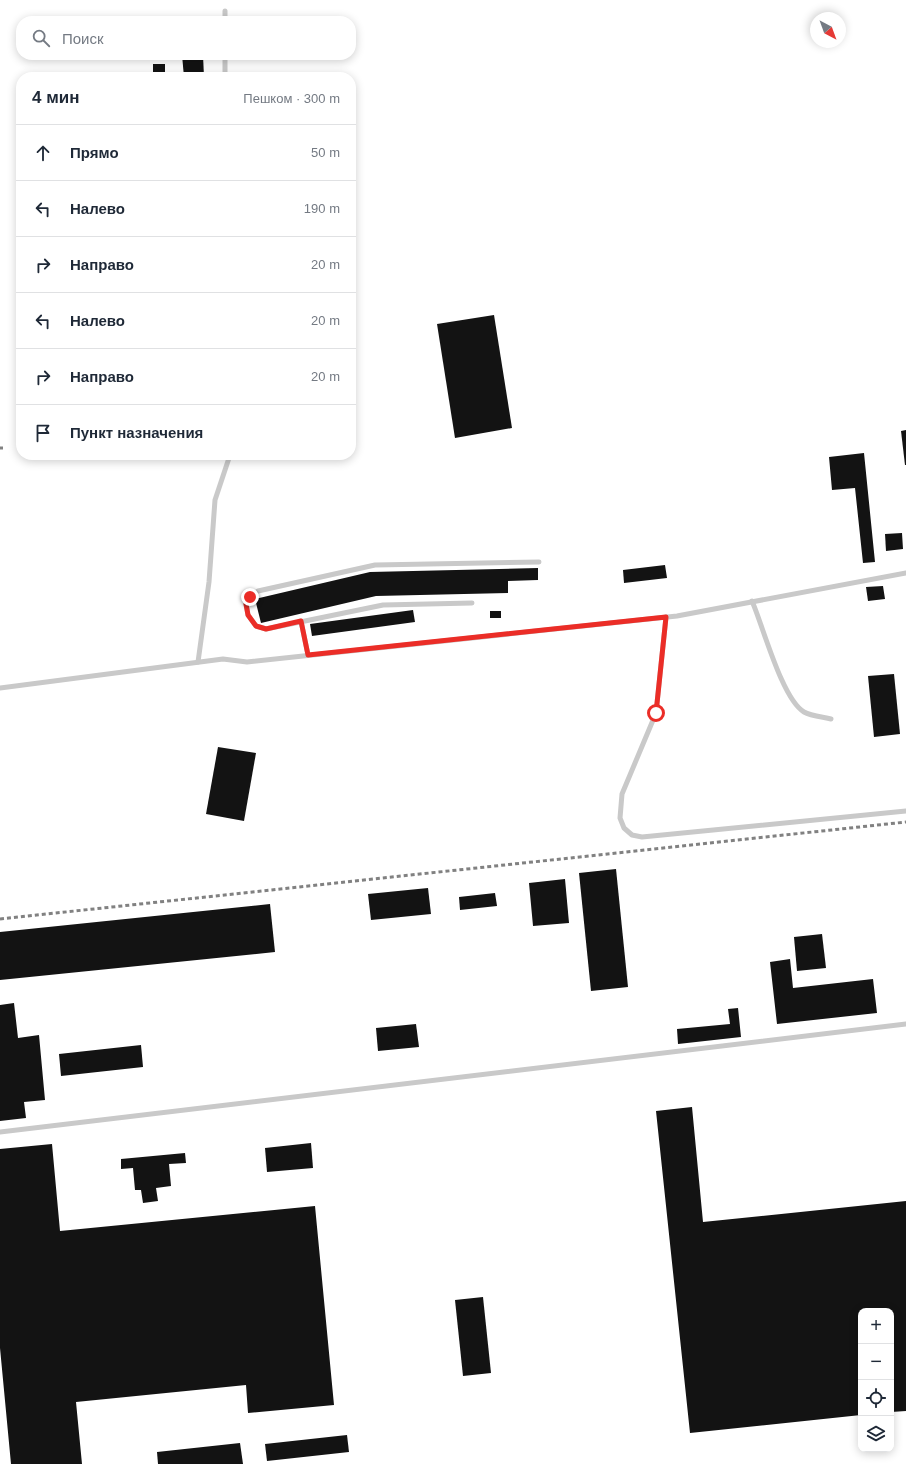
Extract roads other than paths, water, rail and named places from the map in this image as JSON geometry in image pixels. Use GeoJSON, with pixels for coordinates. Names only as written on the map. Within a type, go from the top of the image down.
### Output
{"type":"FeatureCollection","features":[{"type":"Feature","properties":{"kind":"lane"},"geometry":{"type":"LineString","coordinates":[[225,11],[225,16]]}},
{"type":"Feature","properties":{"kind":"lane"},"geometry":{"type":"LineString","coordinates":[[225,60],[225,72]]}},
{"type":"Feature","properties":{"kind":"lane"},"geometry":{"type":"LineString","coordinates":[[198,662],[209,582],[215,500],[228,460]]}},
{"type":"Feature","properties":{"kind":"lane"},"geometry":{"type":"LineString","coordinates":[[472,604],[383,605],[266,629],[256,626],[248,615],[246,604],[250,597],[258,591],[375,565],[539,562]]}},
{"type":"Feature","properties":{"kind":"lane"},"geometry":{"type":"LineString","coordinates":[[0,688],[223,659],[248,662],[666,617],[906,573]]}},
{"type":"Feature","properties":{"kind":"lane"},"geometry":{"type":"LineString","coordinates":[[752,601],[780,677],[795,702],[804,712],[831,718]]}},
{"type":"Feature","properties":{"kind":"lane"},"geometry":{"type":"LineString","coordinates":[[666,617],[656,713],[622,794],[620,818],[624,828],[632,836],[642,837],[906,811]]}},
{"type":"Feature","properties":{"kind":"lane"},"geometry":{"type":"LineString","coordinates":[[301,621],[308,655]]}},
{"type":"Feature","properties":{"kind":"lane"},"geometry":{"type":"LineString","coordinates":[[0,1132],[906,1024]]}},
{"type":"Feature","properties":{"kind":"railway"},"geometry":{"type":"LineString","coordinates":[[0,919],[906,822]]}}]}
